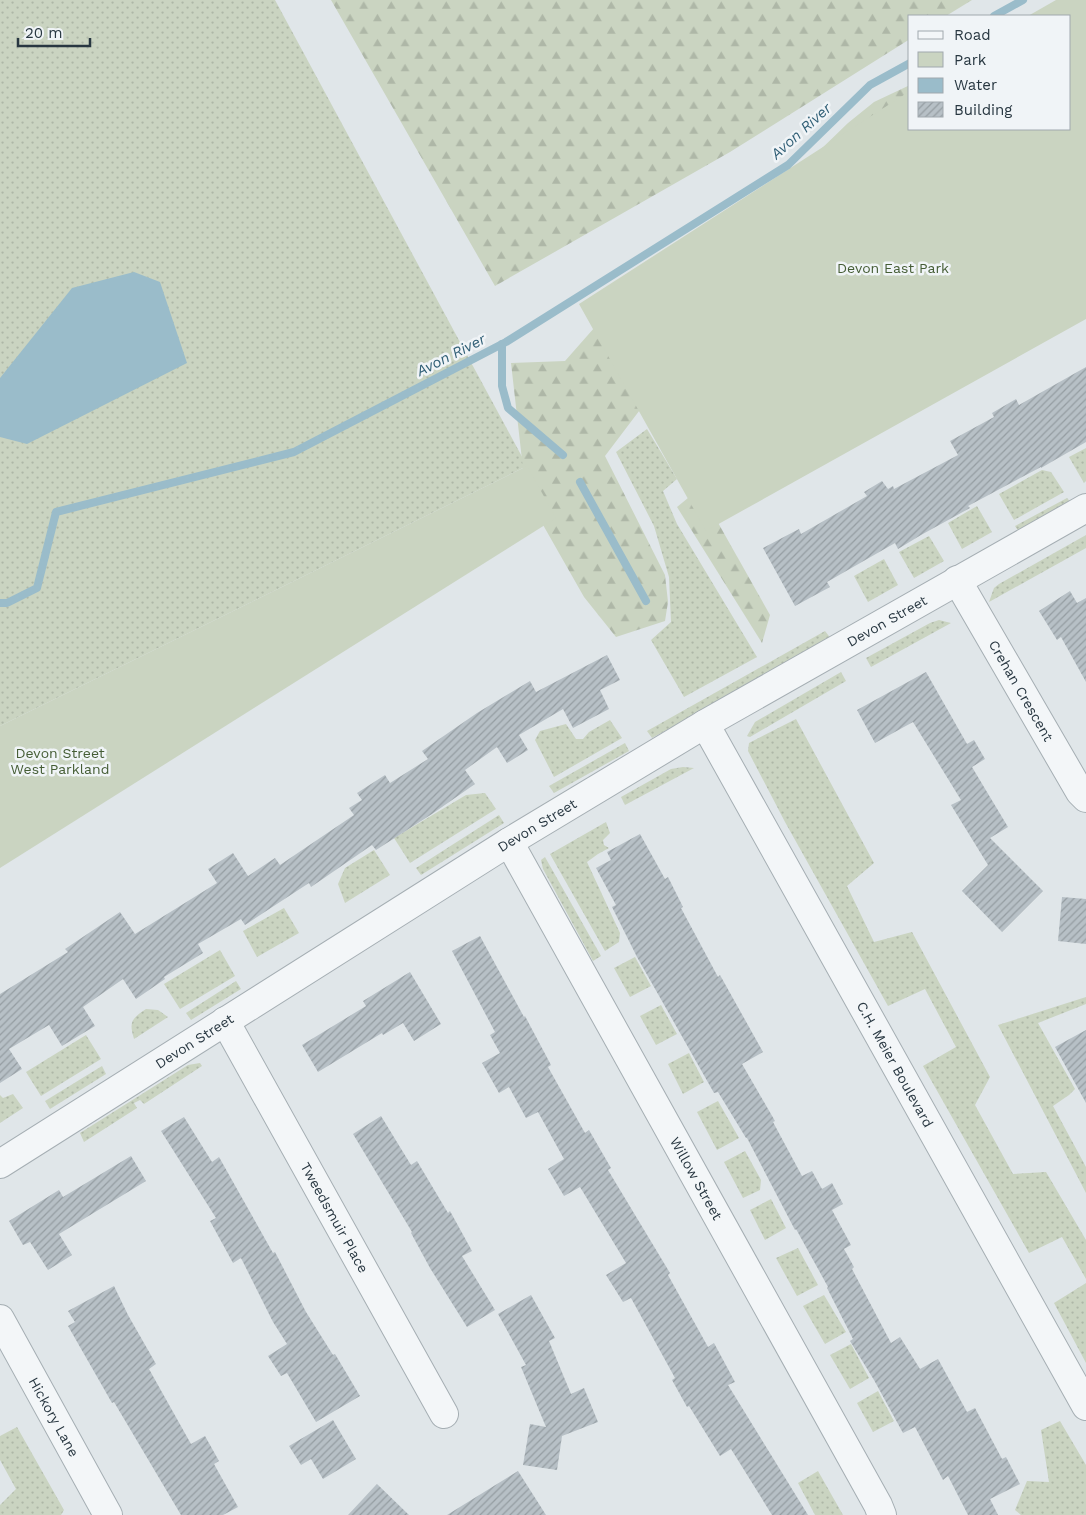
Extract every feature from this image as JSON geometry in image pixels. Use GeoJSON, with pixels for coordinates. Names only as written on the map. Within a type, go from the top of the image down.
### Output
{"type":"FeatureCollection","features":[{"type":"Feature","properties":{"kind":"street","name":"Devon Street"},"geometry":{"type":"LineString","coordinates":[[0,1164],[509,842],[705,724],[1086,508]]}},
{"type":"Feature","properties":{"kind":"street","name":"Crehan Crescent"},"geometry":{"type":"LineString","coordinates":[[957,580],[1080,792],[1086,798]]}},
{"type":"Feature","properties":{"kind":"street","name":"C.H. Meier Boulevard"},"geometry":{"type":"LineString","coordinates":[[705,724],[1086,1406]]}},
{"type":"Feature","properties":{"kind":"street","name":"Willow Street"},"geometry":{"type":"LineString","coordinates":[[509,842],[882,1515]]}},
{"type":"Feature","properties":{"kind":"street","name":"Tweedsmuir Place"},"geometry":{"type":"LineString","coordinates":[[225,1021],[444,1414]]}},
{"type":"Feature","properties":{"kind":"street","name":"Hickory Lane"},"geometry":{"type":"LineString","coordinates":[[0,1319],[103,1513]]}},
{"type":"Feature","properties":{"kind":"green space"},"geometry":{"type":"Polygon","coordinates":[[[0,0],[275,0],[527,466],[0,726],[0,0]]]}},
{"type":"Feature","properties":{"kind":"green space"},"geometry":{"type":"Polygon","coordinates":[[[331,0],[972,0],[948,15],[908,15],[908,40],[730,152],[495,286],[331,0]]]}},
{"type":"Feature","properties":{"kind":"green space","name":"Devon East Park"},"geometry":{"type":"Polygon","coordinates":[[[1056,0],[1086,0],[1086,319],[706,531],[579,304],[908,92],[908,130],[1071,130],[1071,15],[1030,15],[1056,0]]]}},
{"type":"Feature","properties":{"kind":"green space"},"geometry":{"type":"Polygon","coordinates":[[[908,86],[909,130],[655,390],[605,456],[665,575],[668,602],[665,621],[616,637],[584,597],[526,495],[511,363],[565,361],[617,302],[817,153],[848,123],[874,102],[908,86]]]}},
{"type":"Feature","properties":{"kind":"green space"},"geometry":{"type":"Polygon","coordinates":[[[647,429],[677,479],[663,491],[677,524],[757,657],[684,697],[651,640],[671,622],[669,577],[654,526],[616,452],[647,429]]]}},
{"type":"Feature","properties":{"kind":"green space"},"geometry":{"type":"Polygon","coordinates":[[[1086,448],[1086,481],[1084,483],[1069,457],[1086,448]]]}},
{"type":"Feature","properties":{"kind":"green space","name":"Devon Street West Parkland"},"geometry":{"type":"Polygon","coordinates":[[[527,466],[556,518],[0,868],[0,726],[527,466]]]}},
{"type":"Feature","properties":{"kind":"green space"},"geometry":{"type":"Polygon","coordinates":[[[1042,470],[1051,472],[1064,492],[1014,520],[999,494],[1042,470]]]}},
{"type":"Feature","properties":{"kind":"green space"},"geometry":{"type":"Polygon","coordinates":[[[699,489],[770,615],[762,643],[677,507],[699,489]]]}},
{"type":"Feature","properties":{"kind":"green space"},"geometry":{"type":"Polygon","coordinates":[[[1067,498],[1074,506],[1021,535],[1015,526],[1067,498]]]}},
{"type":"Feature","properties":{"kind":"green space"},"geometry":{"type":"Polygon","coordinates":[[[977,506],[992,532],[962,549],[948,523],[977,506]]]}},
{"type":"Feature","properties":{"kind":"green space"},"geometry":{"type":"Polygon","coordinates":[[[1086,535],[1086,548],[989,602],[994,588],[999,584],[1086,535]]]}},
{"type":"Feature","properties":{"kind":"green space"},"geometry":{"type":"Polygon","coordinates":[[[929,536],[944,561],[914,578],[899,552],[929,536]]]}},
{"type":"Feature","properties":{"kind":"green space"},"geometry":{"type":"Polygon","coordinates":[[[884,559],[898,585],[868,602],[854,576],[884,559]]]}},
{"type":"Feature","properties":{"kind":"green space"},"geometry":{"type":"Polygon","coordinates":[[[939,620],[951,623],[871,667],[866,658],[939,620]]]}},
{"type":"Feature","properties":{"kind":"green space"},"geometry":{"type":"Polygon","coordinates":[[[825,631],[832,640],[652,738],[647,731],[825,631]]]}},
{"type":"Feature","properties":{"kind":"green space"},"geometry":{"type":"Polygon","coordinates":[[[841,672],[846,681],[750,737],[747,736],[755,722],[841,672]]]}},
{"type":"Feature","properties":{"kind":"green space"},"geometry":{"type":"Polygon","coordinates":[[[796,719],[874,863],[847,886],[874,942],[912,932],[990,1077],[975,1105],[1013,1174],[1046,1172],[1086,1240],[1086,1279],[1062,1237],[1029,1253],[923,1066],[956,1047],[925,989],[888,1006],[785,822],[748,751],[749,743],[796,719]]]}},
{"type":"Feature","properties":{"kind":"green space"},"geometry":{"type":"Polygon","coordinates":[[[610,720],[622,738],[554,777],[535,740],[540,731],[566,724],[576,739],[583,739],[589,732],[610,720]]]}},
{"type":"Feature","properties":{"kind":"green space"},"geometry":{"type":"Polygon","coordinates":[[[625,743],[629,751],[554,793],[549,786],[625,743]]]}},
{"type":"Feature","properties":{"kind":"green space"},"geometry":{"type":"Polygon","coordinates":[[[694,768],[625,805],[621,797],[671,769],[694,768]]]}},
{"type":"Feature","properties":{"kind":"green space"},"geometry":{"type":"Polygon","coordinates":[[[485,793],[496,809],[410,863],[394,838],[466,795],[485,793]]]}},
{"type":"Feature","properties":{"kind":"green space"},"geometry":{"type":"Polygon","coordinates":[[[499,815],[504,823],[421,875],[416,868],[499,815]]]}},
{"type":"Feature","properties":{"kind":"green space"},"geometry":{"type":"Polygon","coordinates":[[[606,822],[610,833],[603,840],[604,845],[609,848],[587,862],[620,933],[619,942],[605,951],[550,854],[606,822]]]}},
{"type":"Feature","properties":{"kind":"green space"},"geometry":{"type":"Polygon","coordinates":[[[374,850],[390,875],[345,903],[338,884],[345,868],[374,850]]]}},
{"type":"Feature","properties":{"kind":"green space"},"geometry":{"type":"Polygon","coordinates":[[[545,857],[601,956],[593,961],[543,869],[541,860],[545,857]]]}},
{"type":"Feature","properties":{"kind":"green space"},"geometry":{"type":"Polygon","coordinates":[[[284,908],[299,933],[257,957],[243,931],[284,908]]]}},
{"type":"Feature","properties":{"kind":"green space"},"geometry":{"type":"Polygon","coordinates":[[[220,950],[235,976],[180,1009],[164,984],[220,950]]]}},
{"type":"Feature","properties":{"kind":"green space"},"geometry":{"type":"Polygon","coordinates":[[[635,957],[651,986],[630,997],[614,968],[635,957]]]}},
{"type":"Feature","properties":{"kind":"green space"},"geometry":{"type":"Polygon","coordinates":[[[236,981],[241,989],[191,1020],[186,1013],[236,981]]]}},
{"type":"Feature","properties":{"kind":"green space"},"geometry":{"type":"Polygon","coordinates":[[[1086,997],[1086,1004],[1038,1023],[1075,1089],[1053,1106],[1086,1167],[1086,1193],[998,1025],[1086,997]]]}},
{"type":"Feature","properties":{"kind":"green space"},"geometry":{"type":"Polygon","coordinates":[[[661,1005],[677,1034],[656,1045],[640,1016],[661,1005]]]}},
{"type":"Feature","properties":{"kind":"green space"},"geometry":{"type":"Polygon","coordinates":[[[146,1009],[158,1010],[168,1017],[134,1039],[132,1021],[146,1009]]]}},
{"type":"Feature","properties":{"kind":"green space"},"geometry":{"type":"Polygon","coordinates":[[[86,1035],[101,1059],[41,1096],[26,1072],[86,1035]]]}},
{"type":"Feature","properties":{"kind":"green space"},"geometry":{"type":"Polygon","coordinates":[[[689,1053],[704,1082],[683,1094],[668,1064],[689,1053]]]}},
{"type":"Feature","properties":{"kind":"green space"},"geometry":{"type":"Polygon","coordinates":[[[200,1063],[202,1066],[144,1104],[140,1100],[134,1103],[137,1108],[84,1142],[80,1133],[188,1065],[200,1063]]]}},
{"type":"Feature","properties":{"kind":"green space"},"geometry":{"type":"Polygon","coordinates":[[[102,1066],[106,1074],[50,1109],[45,1101],[102,1066]]]}},
{"type":"Feature","properties":{"kind":"green space"},"geometry":{"type":"Polygon","coordinates":[[[13,1094],[23,1108],[0,1123],[0,1095],[3,1098],[13,1094]]]}},
{"type":"Feature","properties":{"kind":"green space"},"geometry":{"type":"Polygon","coordinates":[[[718,1101],[739,1138],[717,1150],[697,1112],[718,1101]]]}},
{"type":"Feature","properties":{"kind":"green space"},"geometry":{"type":"Polygon","coordinates":[[[745,1151],[761,1180],[760,1190],[743,1198],[724,1162],[745,1151]]]}},
{"type":"Feature","properties":{"kind":"green space"},"geometry":{"type":"Polygon","coordinates":[[[771,1199],[786,1228],[765,1240],[750,1210],[771,1199]]]}},
{"type":"Feature","properties":{"kind":"green space"},"geometry":{"type":"Polygon","coordinates":[[[798,1248],[818,1285],[797,1296],[776,1258],[798,1248]]]}},
{"type":"Feature","properties":{"kind":"green space"},"geometry":{"type":"Polygon","coordinates":[[[1086,1283],[1086,1363],[1054,1303],[1086,1283]]]}},
{"type":"Feature","properties":{"kind":"green space"},"geometry":{"type":"Polygon","coordinates":[[[824,1295],[846,1332],[825,1344],[803,1306],[824,1295]]]}},
{"type":"Feature","properties":{"kind":"green space"},"geometry":{"type":"Polygon","coordinates":[[[851,1344],[869,1378],[850,1389],[830,1355],[851,1344]]]}},
{"type":"Feature","properties":{"kind":"green space"},"geometry":{"type":"Polygon","coordinates":[[[878,1391],[894,1421],[873,1432],[857,1403],[878,1391]]]}},
{"type":"Feature","properties":{"kind":"green space"},"geometry":{"type":"Polygon","coordinates":[[[1060,1421],[1086,1465],[1086,1515],[1021,1515],[1015,1510],[1027,1481],[1049,1482],[1041,1430],[1060,1421]]]}},
{"type":"Feature","properties":{"kind":"green space"},"geometry":{"type":"Polygon","coordinates":[[[17,1427],[64,1510],[61,1515],[0,1515],[0,1505],[16,1489],[0,1460],[0,1436],[17,1427]]]}},
{"type":"Feature","properties":{"kind":"green space"},"geometry":{"type":"Polygon","coordinates":[[[818,1471],[843,1515],[815,1515],[798,1483],[818,1471]]]}},
{"type":"Feature","properties":{"kind":"water"},"geometry":{"type":"Polygon","coordinates":[[[134,272],[160,282],[187,363],[27,444],[0,437],[0,378],[72,288],[134,272]]]}},
{"type":"Feature","properties":{"kind":"building"},"geometry":{"type":"Polygon","coordinates":[[[1086,367],[1086,442],[968,506],[970,508],[898,549],[895,543],[827,582],[830,587],[795,606],[763,548],[799,529],[801,534],[867,496],[864,492],[882,481],[888,489],[893,486],[894,489],[958,455],[950,441],[994,417],[992,413],[1016,399],[1019,405],[1086,367]]]}},
{"type":"Feature","properties":{"kind":"building"},"geometry":{"type":"Polygon","coordinates":[[[1070,591],[1077,603],[1086,598],[1086,682],[1061,637],[1057,640],[1039,611],[1070,591]]]}},
{"type":"Feature","properties":{"kind":"building"},"geometry":{"type":"Polygon","coordinates":[[[607,655],[620,680],[600,690],[609,709],[573,728],[563,709],[519,735],[528,750],[507,763],[497,747],[465,770],[475,784],[376,850],[372,845],[311,887],[309,883],[245,925],[241,919],[198,944],[203,953],[164,977],[165,979],[136,999],[123,979],[83,1007],[95,1026],[62,1046],[49,1025],[9,1049],[22,1069],[0,1083],[0,994],[68,952],[65,949],[120,912],[135,934],[217,883],[208,869],[233,853],[248,876],[275,858],[280,865],[354,815],[349,808],[362,800],[357,793],[385,775],[390,783],[428,759],[422,751],[477,713],[530,681],[536,692],[607,655]]]}},
{"type":"Feature","properties":{"kind":"building"},"geometry":{"type":"Polygon","coordinates":[[[926,672],[967,744],[974,740],[985,759],[972,767],[1008,827],[990,838],[1043,891],[1002,932],[962,891],[988,865],[951,805],[961,800],[913,722],[875,743],[857,710],[926,672]]]}},
{"type":"Feature","properties":{"kind":"building"},"geometry":{"type":"Polygon","coordinates":[[[640,834],[665,879],[668,877],[683,907],[681,908],[718,977],[720,975],[763,1052],[742,1064],[775,1121],[773,1122],[802,1176],[812,1171],[822,1189],[832,1183],[843,1204],[832,1210],[851,1245],[844,1249],[854,1267],[852,1269],[891,1343],[900,1337],[920,1369],[938,1359],[967,1412],[975,1408],[1002,1459],[1006,1457],[1020,1484],[990,1499],[998,1515],[968,1515],[948,1476],[943,1480],[915,1427],[903,1433],[850,1341],[853,1339],[828,1287],[795,1230],[747,1138],[718,1092],[714,1093],[637,957],[612,907],[616,905],[596,868],[611,860],[607,852],[640,834]]]}},
{"type":"Feature","properties":{"kind":"building"},"geometry":{"type":"Polygon","coordinates":[[[1062,897],[1086,899],[1086,944],[1058,941],[1062,897]]]}},
{"type":"Feature","properties":{"kind":"building"},"geometry":{"type":"Polygon","coordinates":[[[480,936],[525,1016],[551,1065],[548,1067],[585,1133],[589,1130],[611,1168],[608,1170],[670,1273],[668,1275],[708,1347],[714,1343],[735,1382],[728,1385],[808,1515],[772,1515],[731,1449],[720,1456],[689,1406],[687,1407],[672,1380],[675,1378],[631,1298],[623,1302],[606,1275],[626,1263],[580,1187],[564,1196],[548,1169],[564,1159],[538,1112],[526,1118],[509,1087],[499,1093],[482,1063],[500,1053],[490,1035],[495,1032],[452,951],[480,936]]]}},
{"type":"Feature","properties":{"kind":"building"},"geometry":{"type":"Polygon","coordinates":[[[410,972],[441,1024],[414,1041],[403,1023],[383,1035],[382,1033],[318,1072],[302,1045],[366,1006],[363,1001],[410,972]]]}},
{"type":"Feature","properties":{"kind":"building"},"geometry":{"type":"Polygon","coordinates":[[[1086,1030],[1086,1103],[1055,1047],[1086,1030]]]}},
{"type":"Feature","properties":{"kind":"building"},"geometry":{"type":"Polygon","coordinates":[[[381,1116],[411,1165],[417,1161],[448,1213],[450,1211],[472,1251],[462,1256],[495,1310],[467,1327],[430,1268],[412,1232],[353,1134],[381,1116]]]}},
{"type":"Feature","properties":{"kind":"building"},"geometry":{"type":"Polygon","coordinates":[[[184,1117],[212,1162],[219,1157],[273,1253],[275,1252],[306,1312],[333,1355],[335,1354],[360,1396],[316,1422],[287,1373],[281,1376],[268,1356],[287,1344],[273,1322],[241,1258],[233,1263],[210,1221],[216,1218],[161,1131],[184,1117]]]}},
{"type":"Feature","properties":{"kind":"building"},"geometry":{"type":"Polygon","coordinates":[[[131,1156],[146,1181],[59,1234],[72,1255],[48,1270],[30,1242],[23,1245],[9,1221],[59,1190],[63,1197],[131,1156]]]}},
{"type":"Feature","properties":{"kind":"building"},"geometry":{"type":"Polygon","coordinates":[[[114,1286],[156,1364],[149,1369],[191,1444],[205,1436],[219,1461],[214,1464],[238,1507],[223,1515],[181,1515],[114,1402],[112,1403],[68,1326],[75,1322],[68,1311],[114,1286]]]}},
{"type":"Feature","properties":{"kind":"building"},"geometry":{"type":"Polygon","coordinates":[[[531,1295],[555,1338],[549,1341],[571,1394],[584,1388],[598,1422],[562,1436],[557,1470],[523,1465],[530,1424],[546,1427],[521,1367],[526,1365],[498,1314],[531,1295]]]}},
{"type":"Feature","properties":{"kind":"building"},"geometry":{"type":"Polygon","coordinates":[[[333,1420],[356,1459],[323,1479],[311,1459],[301,1465],[289,1446],[333,1420]]]}},
{"type":"Feature","properties":{"kind":"building"},"geometry":{"type":"Polygon","coordinates":[[[518,1471],[546,1515],[447,1515],[518,1471]]]}},
{"type":"Feature","properties":{"kind":"building"},"geometry":{"type":"Polygon","coordinates":[[[377,1484],[409,1515],[348,1515],[377,1484]]]}},
{"type":"Feature","properties":{"kind":"waterway","name":"Avon River"},"geometry":{"type":"LineString","coordinates":[[996,15],[1023,0]]}},
{"type":"Feature","properties":{"kind":"waterway","name":"Avon River"},"geometry":{"type":"LineString","coordinates":[[0,603],[7,603],[37,588],[56,512],[294,452],[506,342],[788,165],[870,85],[908,64]]}},
{"type":"Feature","properties":{"kind":"waterway"},"geometry":{"type":"LineString","coordinates":[[502,344],[502,386],[508,408],[563,455]]}},
{"type":"Feature","properties":{"kind":"waterway"},"geometry":{"type":"LineString","coordinates":[[580,482],[646,601]]}}]}
